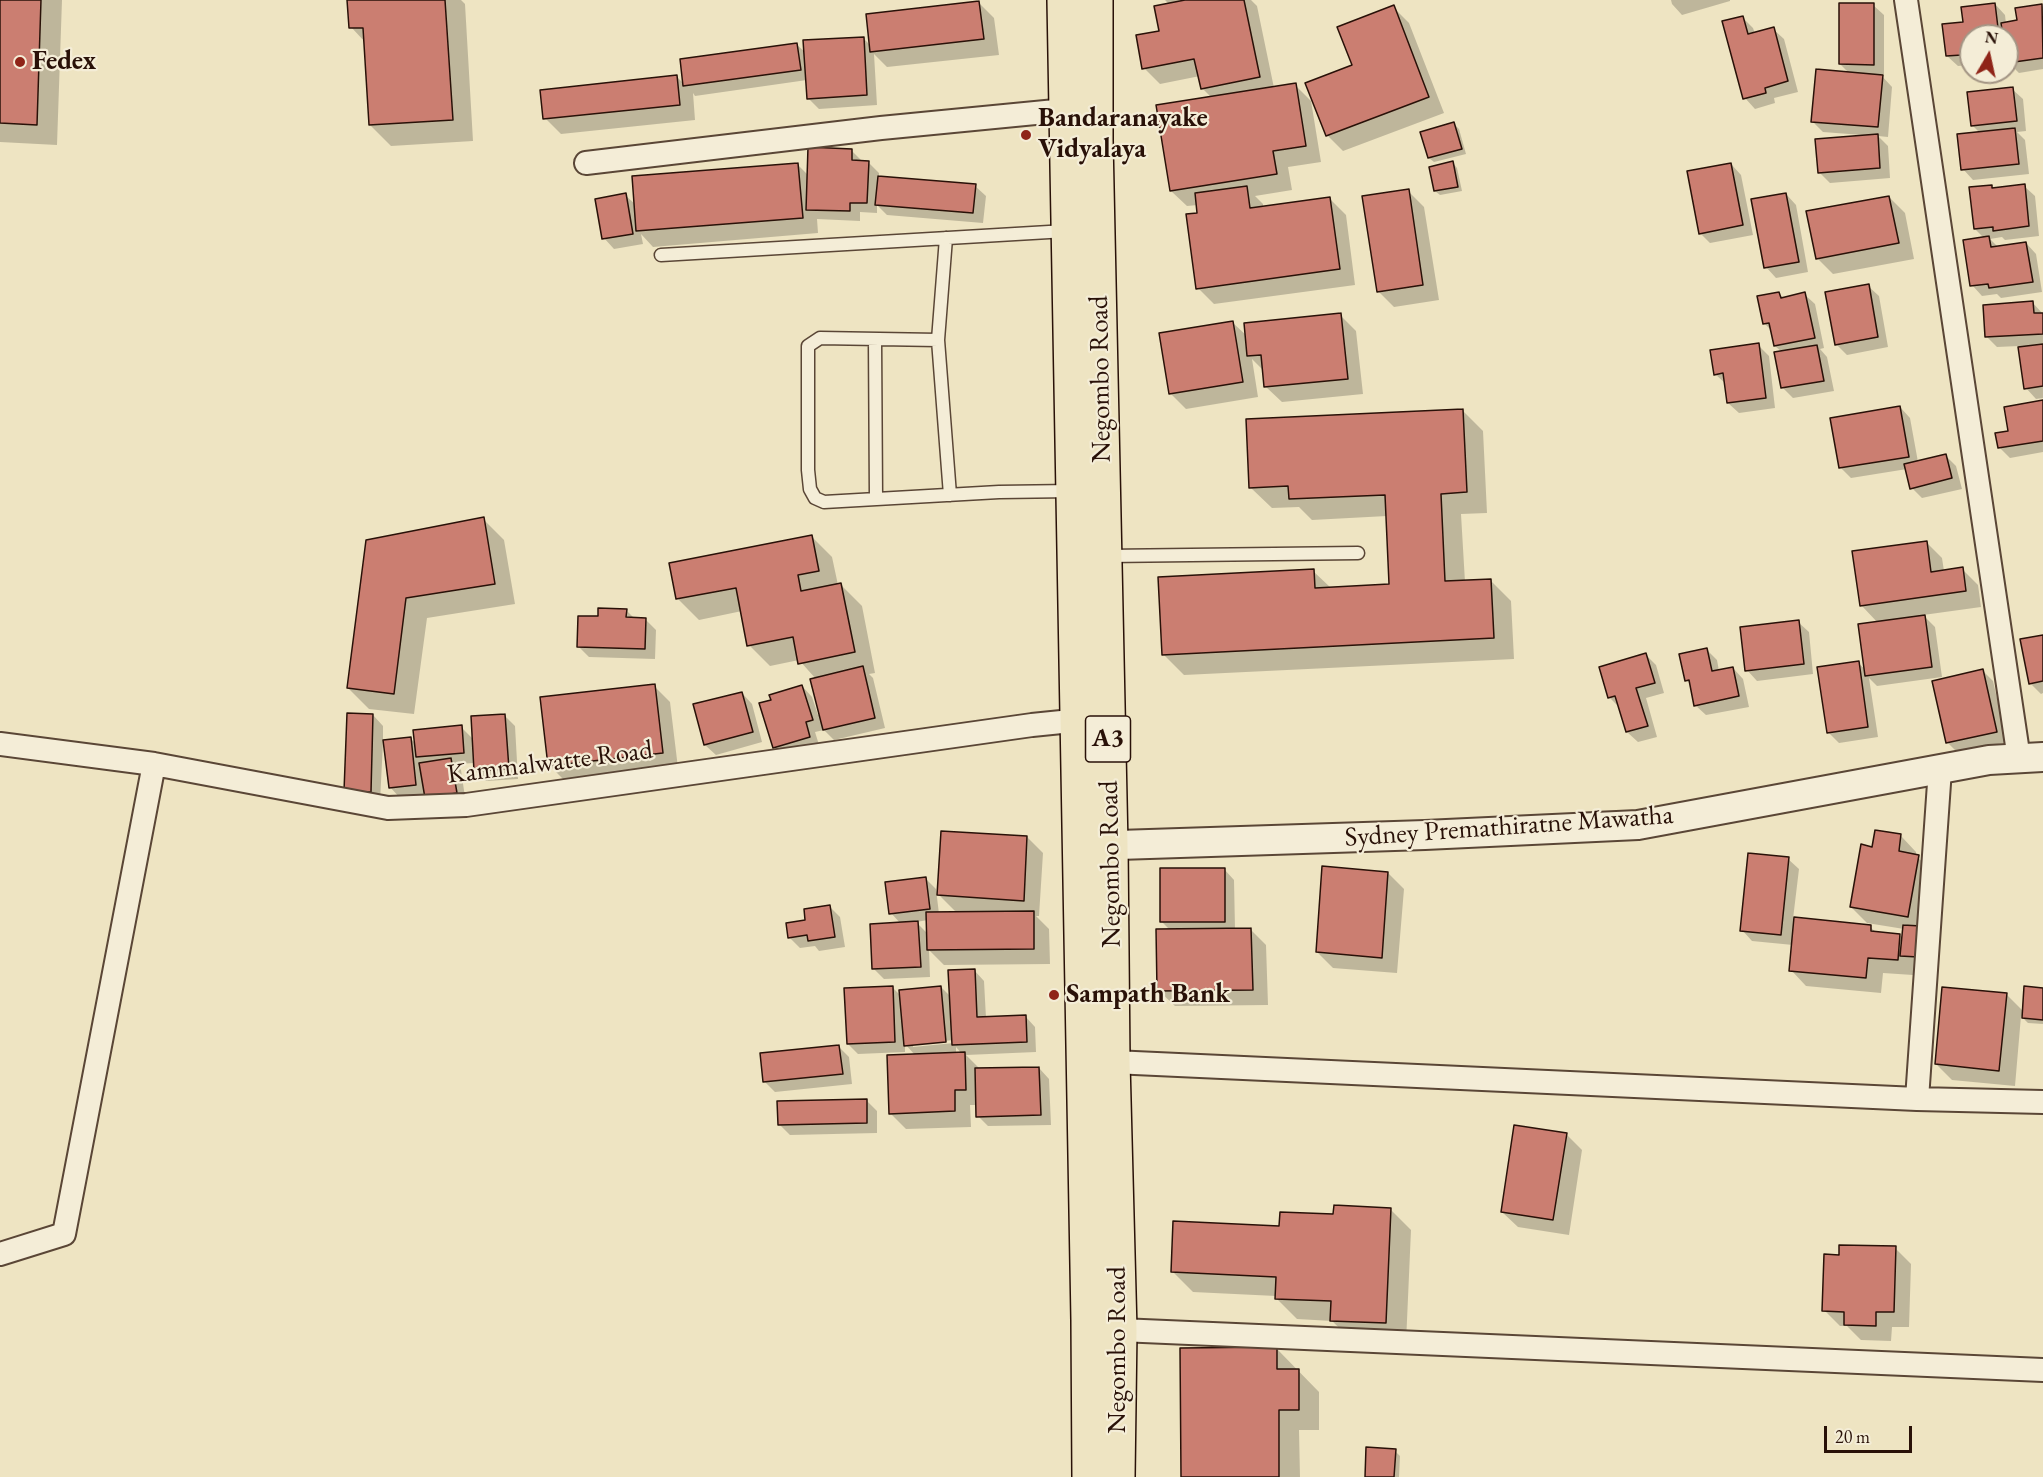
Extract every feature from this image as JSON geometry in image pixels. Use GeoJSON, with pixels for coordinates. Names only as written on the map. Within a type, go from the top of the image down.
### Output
{"type":"FeatureCollection","features":[{"type":"Feature","properties":{"kind":"highway","name":"Negombo Road"},"geometry":{"type":"LineString","coordinates":[[1064,0],[1089,1477]]}},
{"type":"Feature","properties":{"kind":"highway","name":"Negombo Road"},"geometry":{"type":"LineString","coordinates":[[1096,0],[1096,152],[1120,1330],[1118,1477]]}},
{"type":"Feature","properties":{"kind":"street"},"geometry":{"type":"LineString","coordinates":[[1906,0],[2031,758]]}},
{"type":"Feature","properties":{"kind":"street"},"geometry":{"type":"LineString","coordinates":[[586,163],[881,128],[1066,110]]}},
{"type":"Feature","properties":{"kind":"street","name":"Kammalwatte Road"},"geometry":{"type":"LineString","coordinates":[[0,744],[154,764],[388,808],[466,806],[1076,719],[1108,718]]}},
{"type":"Feature","properties":{"kind":"street","name":"Sydney Premathiratne Mawatha"},"geometry":{"type":"LineString","coordinates":[[1078,846],[1425,835],[1638,825],[1989,760],[2031,758]]}},
{"type":"Feature","properties":{"kind":"street"},"geometry":{"type":"LineString","coordinates":[[0,1254],[64,1234],[154,764]]}},
{"type":"Feature","properties":{"kind":"street"},"geometry":{"type":"LineString","coordinates":[[1917,1100],[1940,769]]}},
{"type":"Feature","properties":{"kind":"street"},"geometry":{"type":"LineString","coordinates":[[1113,1062],[1917,1100],[2043,1102]]}},
{"type":"Feature","properties":{"kind":"street"},"geometry":{"type":"LineString","coordinates":[[1120,1330],[2043,1370]]}},
{"type":"Feature","properties":{"kind":"lane"},"geometry":{"type":"LineString","coordinates":[[661,255],[1068,231]]}},
{"type":"Feature","properties":{"kind":"lane"},"geometry":{"type":"LineString","coordinates":[[946,238],[938,340],[950,495]]}},
{"type":"Feature","properties":{"kind":"lane"},"geometry":{"type":"LineString","coordinates":[[938,340],[820,338],[808,346],[808,470],[810,489],[814,498],[824,502],[1072,491]]}},
{"type":"Feature","properties":{"kind":"lane"},"geometry":{"type":"LineString","coordinates":[[875,339],[876,499]]}},
{"type":"Feature","properties":{"kind":"lane"},"geometry":{"type":"LineString","coordinates":[[1105,556],[1358,553]]}},
{"type":"Feature","properties":{"kind":"building","name":"Fedex"},"geometry":{"type":"Polygon","coordinates":[[[0,0],[41,0],[37,125],[0,123],[0,0]]]}},
{"type":"Feature","properties":{"kind":"building"},"geometry":{"type":"Polygon","coordinates":[[[347,0],[445,0],[453,120],[369,125],[363,28],[349,28],[347,0]]]}},
{"type":"Feature","properties":{"kind":"building"},"geometry":{"type":"Polygon","coordinates":[[[1185,0],[1244,0],[1260,77],[1201,89],[1194,59],[1142,69],[1136,35],[1159,31],[1154,6],[1185,0]]]}},
{"type":"Feature","properties":{"kind":"building"},"geometry":{"type":"Polygon","coordinates":[[[979,1],[984,39],[870,52],[866,14],[979,1]]]}},
{"type":"Feature","properties":{"kind":"building"},"geometry":{"type":"Polygon","coordinates":[[[1839,3],[1874,3],[1874,65],[1839,64],[1839,3]]]}},
{"type":"Feature","properties":{"kind":"building"},"geometry":{"type":"Polygon","coordinates":[[[1995,3],[1998,24],[1959,24],[1959,55],[1946,56],[1942,24],[1963,22],[1961,7],[1995,3]]]}},
{"type":"Feature","properties":{"kind":"building"},"geometry":{"type":"Polygon","coordinates":[[[2042,4],[2043,58],[2019,61],[2019,24],[2001,23],[2017,20],[2015,8],[2042,4]]]}},
{"type":"Feature","properties":{"kind":"building"},"geometry":{"type":"Polygon","coordinates":[[[1394,5],[1429,97],[1326,136],[1305,83],[1352,65],[1337,27],[1394,5]]]}},
{"type":"Feature","properties":{"kind":"building"},"geometry":{"type":"Polygon","coordinates":[[[1743,16],[1748,34],[1774,27],[1788,81],[1765,88],[1766,93],[1743,99],[1722,21],[1743,16]]]}},
{"type":"Feature","properties":{"kind":"building"},"geometry":{"type":"Polygon","coordinates":[[[864,37],[867,95],[807,99],[803,40],[864,37]]]}},
{"type":"Feature","properties":{"kind":"building"},"geometry":{"type":"Polygon","coordinates":[[[797,43],[801,70],[683,86],[680,59],[797,43]]]}},
{"type":"Feature","properties":{"kind":"building"},"geometry":{"type":"Polygon","coordinates":[[[1816,69],[1883,75],[1878,127],[1811,122],[1816,69]]]}},
{"type":"Feature","properties":{"kind":"building"},"geometry":{"type":"Polygon","coordinates":[[[677,75],[680,105],[543,119],[540,90],[677,75]]]}},
{"type":"Feature","properties":{"kind":"building"},"geometry":{"type":"Polygon","coordinates":[[[1296,83],[1306,146],[1273,151],[1277,174],[1170,191],[1156,105],[1296,83]]]}},
{"type":"Feature","properties":{"kind":"building"},"geometry":{"type":"Polygon","coordinates":[[[2013,87],[2017,121],[1971,126],[1967,92],[2013,87]]]}},
{"type":"Feature","properties":{"kind":"building"},"geometry":{"type":"Polygon","coordinates":[[[1454,122],[1462,149],[1428,158],[1420,132],[1454,122]]]}},
{"type":"Feature","properties":{"kind":"building"},"geometry":{"type":"Polygon","coordinates":[[[2015,128],[2019,164],[1961,170],[1957,134],[2015,128]]]}},
{"type":"Feature","properties":{"kind":"building"},"geometry":{"type":"Polygon","coordinates":[[[1878,134],[1880,168],[1818,173],[1815,139],[1878,134]]]}},
{"type":"Feature","properties":{"kind":"building"},"geometry":{"type":"Polygon","coordinates":[[[808,147],[852,149],[852,160],[869,161],[867,203],[850,203],[850,211],[806,210],[808,147]]]}},
{"type":"Feature","properties":{"kind":"building"},"geometry":{"type":"Polygon","coordinates":[[[1453,161],[1458,187],[1434,191],[1429,167],[1453,161]]]}},
{"type":"Feature","properties":{"kind":"building"},"geometry":{"type":"Polygon","coordinates":[[[798,163],[803,218],[636,231],[632,176],[798,163]]]}},
{"type":"Feature","properties":{"kind":"building"},"geometry":{"type":"Polygon","coordinates":[[[1731,163],[1743,225],[1699,234],[1687,171],[1731,163]]]}},
{"type":"Feature","properties":{"kind":"building"},"geometry":{"type":"Polygon","coordinates":[[[878,176],[976,184],[973,213],[875,205],[878,176]]]}},
{"type":"Feature","properties":{"kind":"building"},"geometry":{"type":"Polygon","coordinates":[[[2025,184],[2029,226],[1993,231],[1993,227],[1974,229],[1969,187],[1992,185],[1992,188],[2025,184]]]}},
{"type":"Feature","properties":{"kind":"building"},"geometry":{"type":"Polygon","coordinates":[[[1247,186],[1250,208],[1330,197],[1340,269],[1196,289],[1186,214],[1197,213],[1195,193],[1247,186]]]}},
{"type":"Feature","properties":{"kind":"building"},"geometry":{"type":"Polygon","coordinates":[[[1409,189],[1423,285],[1377,292],[1362,196],[1409,189]]]}},
{"type":"Feature","properties":{"kind":"building"},"geometry":{"type":"Polygon","coordinates":[[[626,193],[633,234],[602,239],[595,199],[626,193]]]}},
{"type":"Feature","properties":{"kind":"building"},"geometry":{"type":"Polygon","coordinates":[[[1786,193],[1799,262],[1764,268],[1751,199],[1786,193]]]}},
{"type":"Feature","properties":{"kind":"building"},"geometry":{"type":"Polygon","coordinates":[[[1889,196],[1899,243],[1816,259],[1806,211],[1889,196]]]}},
{"type":"Feature","properties":{"kind":"building"},"geometry":{"type":"Polygon","coordinates":[[[1989,236],[1991,247],[2026,242],[2033,282],[1989,288],[1988,284],[1970,286],[1963,240],[1989,236]]]}},
{"type":"Feature","properties":{"kind":"building"},"geometry":{"type":"Polygon","coordinates":[[[1869,284],[1878,337],[1835,345],[1825,292],[1869,284]]]}},
{"type":"Feature","properties":{"kind":"building"},"geometry":{"type":"Polygon","coordinates":[[[1779,292],[1781,298],[1805,292],[1815,338],[1774,346],[1769,323],[1763,324],[1757,296],[1779,292]]]}},
{"type":"Feature","properties":{"kind":"building"},"geometry":{"type":"Polygon","coordinates":[[[2033,301],[2034,313],[2043,313],[2043,334],[1985,337],[1983,305],[2033,301]]]}},
{"type":"Feature","properties":{"kind":"building"},"geometry":{"type":"Polygon","coordinates":[[[1341,313],[1348,379],[1264,387],[1261,355],[1247,356],[1244,323],[1341,313]]]}},
{"type":"Feature","properties":{"kind":"building"},"geometry":{"type":"Polygon","coordinates":[[[1233,321],[1243,382],[1169,394],[1159,333],[1233,321]]]}},
{"type":"Feature","properties":{"kind":"building"},"geometry":{"type":"Polygon","coordinates":[[[1759,343],[1766,398],[1727,403],[1723,373],[1714,375],[1710,350],[1759,343]]]}},
{"type":"Feature","properties":{"kind":"building"},"geometry":{"type":"Polygon","coordinates":[[[2043,344],[2043,386],[2024,389],[2018,347],[2043,344]]]}},
{"type":"Feature","properties":{"kind":"building"},"geometry":{"type":"Polygon","coordinates":[[[1817,345],[1824,381],[1781,388],[1774,352],[1817,345]]]}},
{"type":"Feature","properties":{"kind":"building"},"geometry":{"type":"Polygon","coordinates":[[[2043,400],[2043,441],[1998,448],[1995,433],[2008,431],[2004,407],[2043,400]]]}},
{"type":"Feature","properties":{"kind":"building"},"geometry":{"type":"Polygon","coordinates":[[[1900,406],[1909,457],[1839,468],[1830,418],[1900,406]]]}},
{"type":"Feature","properties":{"kind":"building"},"geometry":{"type":"Polygon","coordinates":[[[1463,409],[1467,492],[1441,494],[1445,581],[1491,579],[1494,638],[1162,655],[1158,577],[1314,569],[1315,588],[1389,584],[1385,495],[1289,499],[1288,486],[1249,488],[1246,419],[1463,409]]]}},
{"type":"Feature","properties":{"kind":"building"},"geometry":{"type":"Polygon","coordinates":[[[1946,454],[1952,478],[1910,489],[1904,464],[1946,454]]]}},
{"type":"Feature","properties":{"kind":"building"},"geometry":{"type":"Polygon","coordinates":[[[484,517],[495,584],[406,598],[394,694],[347,688],[366,540],[484,517]]]}},
{"type":"Feature","properties":{"kind":"building"},"geometry":{"type":"Polygon","coordinates":[[[812,535],[819,571],[798,575],[801,591],[841,583],[855,652],[798,664],[793,637],[747,646],[736,588],[676,599],[669,563],[812,535]]]}},
{"type":"Feature","properties":{"kind":"building"},"geometry":{"type":"Polygon","coordinates":[[[1927,541],[1931,572],[1963,567],[1966,591],[1860,606],[1852,551],[1927,541]]]}},
{"type":"Feature","properties":{"kind":"building"},"geometry":{"type":"Polygon","coordinates":[[[598,608],[627,609],[626,617],[646,618],[645,649],[577,647],[578,616],[598,616],[598,608]]]}},
{"type":"Feature","properties":{"kind":"building"},"geometry":{"type":"Polygon","coordinates":[[[1925,615],[1932,667],[1865,676],[1858,624],[1925,615]]]}},
{"type":"Feature","properties":{"kind":"building"},"geometry":{"type":"Polygon","coordinates":[[[1799,620],[1804,664],[1745,671],[1740,627],[1799,620]]]}},
{"type":"Feature","properties":{"kind":"building"},"geometry":{"type":"Polygon","coordinates":[[[2043,635],[2043,681],[2029,684],[2020,639],[2043,635]]]}},
{"type":"Feature","properties":{"kind":"building"},"geometry":{"type":"Polygon","coordinates":[[[1707,648],[1712,671],[1733,667],[1739,696],[1694,706],[1689,680],[1685,681],[1679,654],[1707,648]]]}},
{"type":"Feature","properties":{"kind":"building"},"geometry":{"type":"Polygon","coordinates":[[[1646,653],[1655,683],[1636,688],[1648,726],[1626,732],[1615,696],[1608,698],[1599,667],[1646,653]]]}},
{"type":"Feature","properties":{"kind":"building"},"geometry":{"type":"Polygon","coordinates":[[[1859,661],[1868,727],[1827,733],[1817,667],[1859,661]]]}},
{"type":"Feature","properties":{"kind":"building"},"geometry":{"type":"Polygon","coordinates":[[[863,666],[875,718],[823,730],[810,679],[863,666]]]}},
{"type":"Feature","properties":{"kind":"building"},"geometry":{"type":"Polygon","coordinates":[[[1983,669],[1997,732],[1946,743],[1932,681],[1983,669]]]}},
{"type":"Feature","properties":{"kind":"building"},"geometry":{"type":"Polygon","coordinates":[[[655,684],[663,753],[548,766],[540,697],[655,684]]]}},
{"type":"Feature","properties":{"kind":"building"},"geometry":{"type":"Polygon","coordinates":[[[802,685],[813,720],[806,722],[810,737],[773,748],[759,703],[771,700],[769,695],[802,685]]]}},
{"type":"Feature","properties":{"kind":"building"},"geometry":{"type":"Polygon","coordinates":[[[742,692],[753,732],[704,745],[693,704],[742,692]]]}},
{"type":"Feature","properties":{"kind":"building"},"geometry":{"type":"Polygon","coordinates":[[[347,713],[373,714],[371,792],[344,791],[347,713]]]}},
{"type":"Feature","properties":{"kind":"building"},"geometry":{"type":"Polygon","coordinates":[[[505,714],[509,769],[474,771],[471,716],[505,714]]]}},
{"type":"Feature","properties":{"kind":"building"},"geometry":{"type":"Polygon","coordinates":[[[462,725],[464,753],[416,757],[413,730],[462,725]]]}},
{"type":"Feature","properties":{"kind":"building"},"geometry":{"type":"Polygon","coordinates":[[[411,737],[416,785],[389,788],[383,740],[411,737]]]}},
{"type":"Feature","properties":{"kind":"building"},"geometry":{"type":"Polygon","coordinates":[[[451,758],[457,793],[425,798],[419,763],[451,758]]]}},
{"type":"Feature","properties":{"kind":"building"},"geometry":{"type":"Polygon","coordinates":[[[1875,830],[1901,834],[1899,851],[1919,855],[1908,917],[1850,907],[1861,844],[1872,847],[1875,830]]]}},
{"type":"Feature","properties":{"kind":"building"},"geometry":{"type":"Polygon","coordinates":[[[941,831],[1027,836],[1024,901],[937,895],[941,831]]]}},
{"type":"Feature","properties":{"kind":"building"},"geometry":{"type":"Polygon","coordinates":[[[1748,853],[1789,857],[1781,935],[1740,931],[1748,853]]]}},
{"type":"Feature","properties":{"kind":"building"},"geometry":{"type":"Polygon","coordinates":[[[1322,866],[1388,872],[1382,958],[1316,952],[1322,866]]]}},
{"type":"Feature","properties":{"kind":"building"},"geometry":{"type":"Polygon","coordinates":[[[1160,868],[1225,868],[1225,922],[1160,922],[1160,868]]]}},
{"type":"Feature","properties":{"kind":"building"},"geometry":{"type":"Polygon","coordinates":[[[926,877],[930,909],[889,914],[885,882],[926,877]]]}},
{"type":"Feature","properties":{"kind":"building"},"geometry":{"type":"Polygon","coordinates":[[[830,905],[835,937],[808,941],[807,935],[788,938],[786,923],[805,920],[804,909],[830,905]]]}},
{"type":"Feature","properties":{"kind":"building"},"geometry":{"type":"Polygon","coordinates":[[[1034,911],[1034,949],[927,950],[926,912],[1034,911]]]}},
{"type":"Feature","properties":{"kind":"building"},"geometry":{"type":"Polygon","coordinates":[[[1794,917],[1871,925],[1871,931],[1900,934],[1898,960],[1868,958],[1866,978],[1789,971],[1794,917]]]}},
{"type":"Feature","properties":{"kind":"building"},"geometry":{"type":"Polygon","coordinates":[[[918,921],[921,967],[872,969],[870,924],[918,921]]]}},
{"type":"Feature","properties":{"kind":"building"},"geometry":{"type":"Polygon","coordinates":[[[1903,925],[1921,926],[1918,957],[1900,956],[1903,925]]]}},
{"type":"Feature","properties":{"kind":"building"},"geometry":{"type":"Polygon","coordinates":[[[1251,928],[1253,990],[1157,991],[1156,929],[1251,928]]]}},
{"type":"Feature","properties":{"kind":"building"},"geometry":{"type":"Polygon","coordinates":[[[975,969],[977,1017],[1026,1015],[1027,1042],[952,1045],[948,970],[975,969]]]}},
{"type":"Feature","properties":{"kind":"building"},"geometry":{"type":"Polygon","coordinates":[[[893,986],[895,1042],[847,1044],[844,988],[893,986]]]}},
{"type":"Feature","properties":{"kind":"building"},"geometry":{"type":"Polygon","coordinates":[[[941,986],[946,1042],[904,1046],[899,990],[941,986]]]}},
{"type":"Feature","properties":{"kind":"building"},"geometry":{"type":"Polygon","coordinates":[[[2024,986],[2043,988],[2043,1020],[2022,1018],[2024,986]]]}},
{"type":"Feature","properties":{"kind":"building"},"geometry":{"type":"Polygon","coordinates":[[[1942,987],[2007,993],[1999,1071],[1935,1064],[1942,987]]]}},
{"type":"Feature","properties":{"kind":"building"},"geometry":{"type":"Polygon","coordinates":[[[839,1045],[843,1074],[763,1082],[760,1053],[839,1045]]]}},
{"type":"Feature","properties":{"kind":"building"},"geometry":{"type":"Polygon","coordinates":[[[965,1052],[966,1090],[955,1090],[955,1111],[889,1114],[887,1055],[965,1052]]]}},
{"type":"Feature","properties":{"kind":"building"},"geometry":{"type":"Polygon","coordinates":[[[1039,1067],[1041,1115],[976,1117],[975,1068],[1039,1067]]]}},
{"type":"Feature","properties":{"kind":"building"},"geometry":{"type":"Polygon","coordinates":[[[867,1099],[867,1123],[778,1125],[777,1101],[867,1099]]]}},
{"type":"Feature","properties":{"kind":"building"},"geometry":{"type":"Polygon","coordinates":[[[1514,1125],[1567,1133],[1553,1220],[1501,1212],[1514,1125]]]}},
{"type":"Feature","properties":{"kind":"building"},"geometry":{"type":"Polygon","coordinates":[[[1334,1205],[1391,1208],[1386,1323],[1330,1321],[1331,1301],[1275,1299],[1276,1277],[1171,1272],[1173,1221],[1279,1226],[1280,1212],[1333,1214],[1334,1205]]]}},
{"type":"Feature","properties":{"kind":"building"},"geometry":{"type":"Polygon","coordinates":[[[1839,1245],[1896,1246],[1894,1312],[1876,1312],[1876,1326],[1844,1325],[1844,1312],[1822,1311],[1824,1254],[1839,1255],[1839,1245]]]}},
{"type":"Feature","properties":{"kind":"building"},"geometry":{"type":"Polygon","coordinates":[[[1277,1347],[1277,1369],[1299,1369],[1299,1410],[1279,1410],[1279,1477],[1181,1477],[1180,1348],[1277,1347]]]}},
{"type":"Feature","properties":{"kind":"building"},"geometry":{"type":"Polygon","coordinates":[[[1366,1447],[1396,1449],[1394,1477],[1365,1477],[1366,1447]]]}},
{"type":"Feature","properties":{"kind":"place","name":"Fedex"},"geometry":{"type":"Point","coordinates":[20,62]}},
{"type":"Feature","properties":{"kind":"place","name":"Bandaranayake Vidyalaya"},"geometry":{"type":"Point","coordinates":[1026,135]}},
{"type":"Feature","properties":{"kind":"place","name":"Sampath Bank"},"geometry":{"type":"Point","coordinates":[1054,995]}}]}
